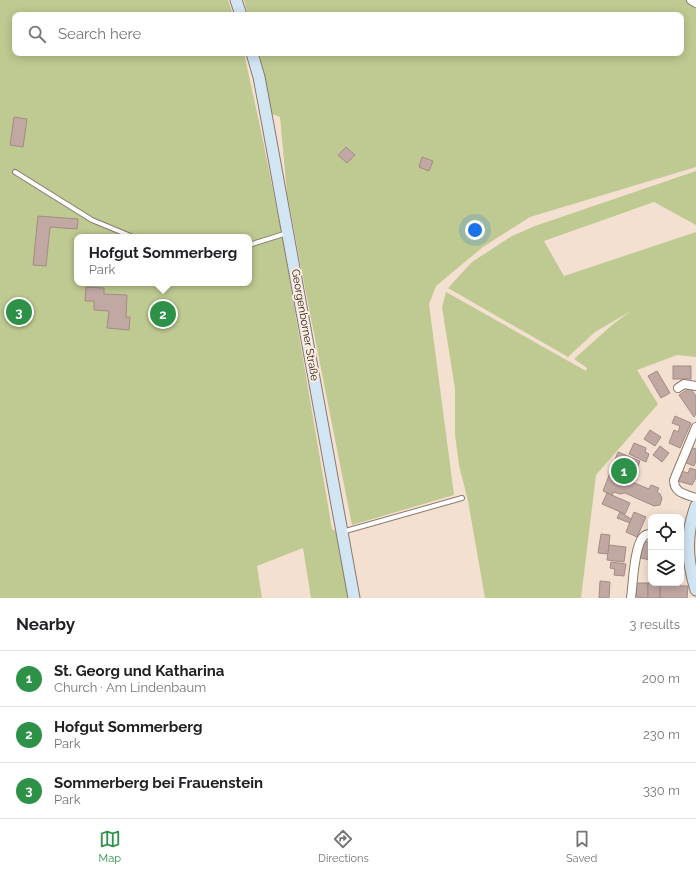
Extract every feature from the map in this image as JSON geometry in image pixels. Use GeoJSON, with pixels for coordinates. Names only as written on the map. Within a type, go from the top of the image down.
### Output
{"type":"FeatureCollection","features":[{"type":"Feature","properties":{"kind":"main road"},"geometry":{"type":"LineString","coordinates":[[236,0],[240,12]]}},
{"type":"Feature","properties":{"kind":"main road","name":"Georgenborner Straße"},"geometry":{"type":"LineString","coordinates":[[253,56],[266,112],[354,598]]}},
{"type":"Feature","properties":{"kind":"main road"},"geometry":{"type":"LineString","coordinates":[[696,506],[684,543],[696,590]]}},
{"type":"Feature","properties":{"kind":"street"},"geometry":{"type":"LineString","coordinates":[[691,0],[696,3]]}},
{"type":"Feature","properties":{"kind":"street"},"geometry":{"type":"LineString","coordinates":[[678,388],[684,384],[696,386]]}},
{"type":"Feature","properties":{"kind":"street"},"geometry":{"type":"LineString","coordinates":[[696,427],[674,480],[674,486],[678,490],[696,498]]}},
{"type":"Feature","properties":{"kind":"street"},"geometry":{"type":"LineString","coordinates":[[631,598],[638,546],[642,537],[648,534]]}},
{"type":"Feature","properties":{"kind":"lane"},"geometry":{"type":"LineString","coordinates":[[15,172],[92,220],[126,234]]}},
{"type":"Feature","properties":{"kind":"lane"},"geometry":{"type":"LineString","coordinates":[[252,244],[288,232]]}},
{"type":"Feature","properties":{"kind":"lane"},"geometry":{"type":"LineString","coordinates":[[342,532],[462,498]]}},
{"type":"Feature","properties":{"kind":"green space"},"geometry":{"type":"Polygon","coordinates":[[[0,0],[228,0],[232,12],[12,12],[12,56],[245,56],[282,235],[332,529],[339,534],[351,598],[311,598],[303,548],[257,566],[262,598],[0,598],[0,0]]]}},
{"type":"Feature","properties":{"kind":"green space"},"geometry":{"type":"Polygon","coordinates":[[[244,0],[696,0],[696,167],[530,217],[483,247],[436,286],[429,304],[454,495],[352,525],[287,193],[280,117],[272,114],[260,56],[684,56],[684,12],[247,12],[244,0]]]}},
{"type":"Feature","properties":{"kind":"green space"},"geometry":{"type":"Polygon","coordinates":[[[696,171],[696,225],[654,202],[544,241],[564,276],[696,232],[696,357],[677,355],[637,370],[658,404],[596,475],[581,598],[485,598],[468,501],[459,465],[455,435],[455,389],[442,307],[446,292],[586,371],[587,368],[574,359],[612,325],[631,311],[595,332],[568,357],[448,288],[472,262],[512,236],[535,226],[696,171]]]}},
{"type":"Feature","properties":{"kind":"building"},"geometry":{"type":"Polygon","coordinates":[[[14,117],[27,119],[23,147],[10,145],[14,117]]]}},
{"type":"Feature","properties":{"kind":"building"},"geometry":{"type":"Polygon","coordinates":[[[346,147],[355,155],[347,163],[338,155],[346,147]]]}},
{"type":"Feature","properties":{"kind":"building"},"geometry":{"type":"Polygon","coordinates":[[[422,157],[433,161],[429,171],[419,167],[422,157]]]}},
{"type":"Feature","properties":{"kind":"building"},"geometry":{"type":"Polygon","coordinates":[[[38,216],[78,219],[77,229],[50,227],[46,266],[33,265],[38,216]]]}},
{"type":"Feature","properties":{"kind":"building"},"geometry":{"type":"Polygon","coordinates":[[[86,287],[104,288],[104,294],[127,295],[126,317],[130,317],[129,330],[107,328],[109,311],[94,310],[94,301],[85,301],[86,287]]]}},
{"type":"Feature","properties":{"kind":"building"},"geometry":{"type":"Polygon","coordinates":[[[673,366],[691,366],[691,379],[673,379],[673,366]]]}},
{"type":"Feature","properties":{"kind":"building"},"geometry":{"type":"Polygon","coordinates":[[[657,371],[670,393],[661,398],[648,376],[657,371]]]}},
{"type":"Feature","properties":{"kind":"building"},"geometry":{"type":"Polygon","coordinates":[[[690,388],[696,396],[696,414],[694,417],[679,395],[690,388]]]}},
{"type":"Feature","properties":{"kind":"building"},"geometry":{"type":"Polygon","coordinates":[[[675,416],[691,423],[680,448],[669,443],[674,430],[678,432],[680,426],[672,423],[675,416]]]}},
{"type":"Feature","properties":{"kind":"building"},"geometry":{"type":"Polygon","coordinates":[[[650,430],[661,437],[655,446],[644,439],[650,430]]]}},
{"type":"Feature","properties":{"kind":"building"},"geometry":{"type":"Polygon","coordinates":[[[634,443],[646,448],[645,452],[649,454],[646,462],[629,454],[634,443]]]}},
{"type":"Feature","properties":{"kind":"building"},"geometry":{"type":"Polygon","coordinates":[[[660,446],[669,453],[662,462],[653,455],[660,446]]]}},
{"type":"Feature","properties":{"kind":"building"},"geometry":{"type":"Polygon","coordinates":[[[690,447],[696,449],[696,461],[694,466],[684,462],[690,447]]]}},
{"type":"Feature","properties":{"kind":"building"},"geometry":{"type":"Polygon","coordinates":[[[618,452],[640,461],[632,482],[649,489],[651,485],[659,488],[657,492],[662,498],[660,505],[654,506],[625,493],[620,494],[614,492],[612,495],[603,491],[618,452]]]}},
{"type":"Feature","properties":{"kind":"building"},"geometry":{"type":"Polygon","coordinates":[[[690,468],[696,470],[696,478],[692,485],[678,481],[681,471],[688,473],[690,468]]]}},
{"type":"Feature","properties":{"kind":"building"},"geometry":{"type":"Polygon","coordinates":[[[607,493],[630,503],[625,514],[602,504],[607,493]]]}},
{"type":"Feature","properties":{"kind":"building"},"geometry":{"type":"Polygon","coordinates":[[[620,512],[631,519],[630,523],[617,518],[620,512]]]}},
{"type":"Feature","properties":{"kind":"building"},"geometry":{"type":"Polygon","coordinates":[[[634,512],[646,517],[637,537],[626,532],[634,512]]]}},
{"type":"Feature","properties":{"kind":"building"},"geometry":{"type":"Polygon","coordinates":[[[601,534],[610,535],[608,554],[598,553],[601,534]]]}},
{"type":"Feature","properties":{"kind":"building"},"geometry":{"type":"Polygon","coordinates":[[[644,541],[648,542],[648,559],[640,558],[644,541]]]}},
{"type":"Feature","properties":{"kind":"building"},"geometry":{"type":"Polygon","coordinates":[[[609,545],[626,547],[624,562],[607,560],[609,545]]]}},
{"type":"Feature","properties":{"kind":"building"},"geometry":{"type":"Polygon","coordinates":[[[611,562],[626,564],[624,576],[614,575],[615,569],[610,568],[611,562]]]}},
{"type":"Feature","properties":{"kind":"building"},"geometry":{"type":"Polygon","coordinates":[[[600,581],[610,582],[609,598],[599,598],[600,581]]]}},
{"type":"Feature","properties":{"kind":"building"},"geometry":{"type":"Polygon","coordinates":[[[636,583],[648,583],[648,598],[636,597],[636,583]]]}},
{"type":"Feature","properties":{"kind":"building"},"geometry":{"type":"Polygon","coordinates":[[[648,586],[660,586],[660,598],[648,598],[648,586]]]}},
{"type":"Feature","properties":{"kind":"building"},"geometry":{"type":"Polygon","coordinates":[[[661,586],[688,586],[687,598],[660,598],[661,586]]]}},
{"type":"Feature","properties":{"kind":"place","name":"Sommerberg bei Frauenstein"},"geometry":{"type":"Point","coordinates":[19,312]}},
{"type":"Feature","properties":{"kind":"place","name":"Hofgut Sommerberg"},"geometry":{"type":"Point","coordinates":[163,314]}},
{"type":"Feature","properties":{"kind":"place","name":"St. Georg und Katharina"},"geometry":{"type":"Point","coordinates":[624,471]}}]}
